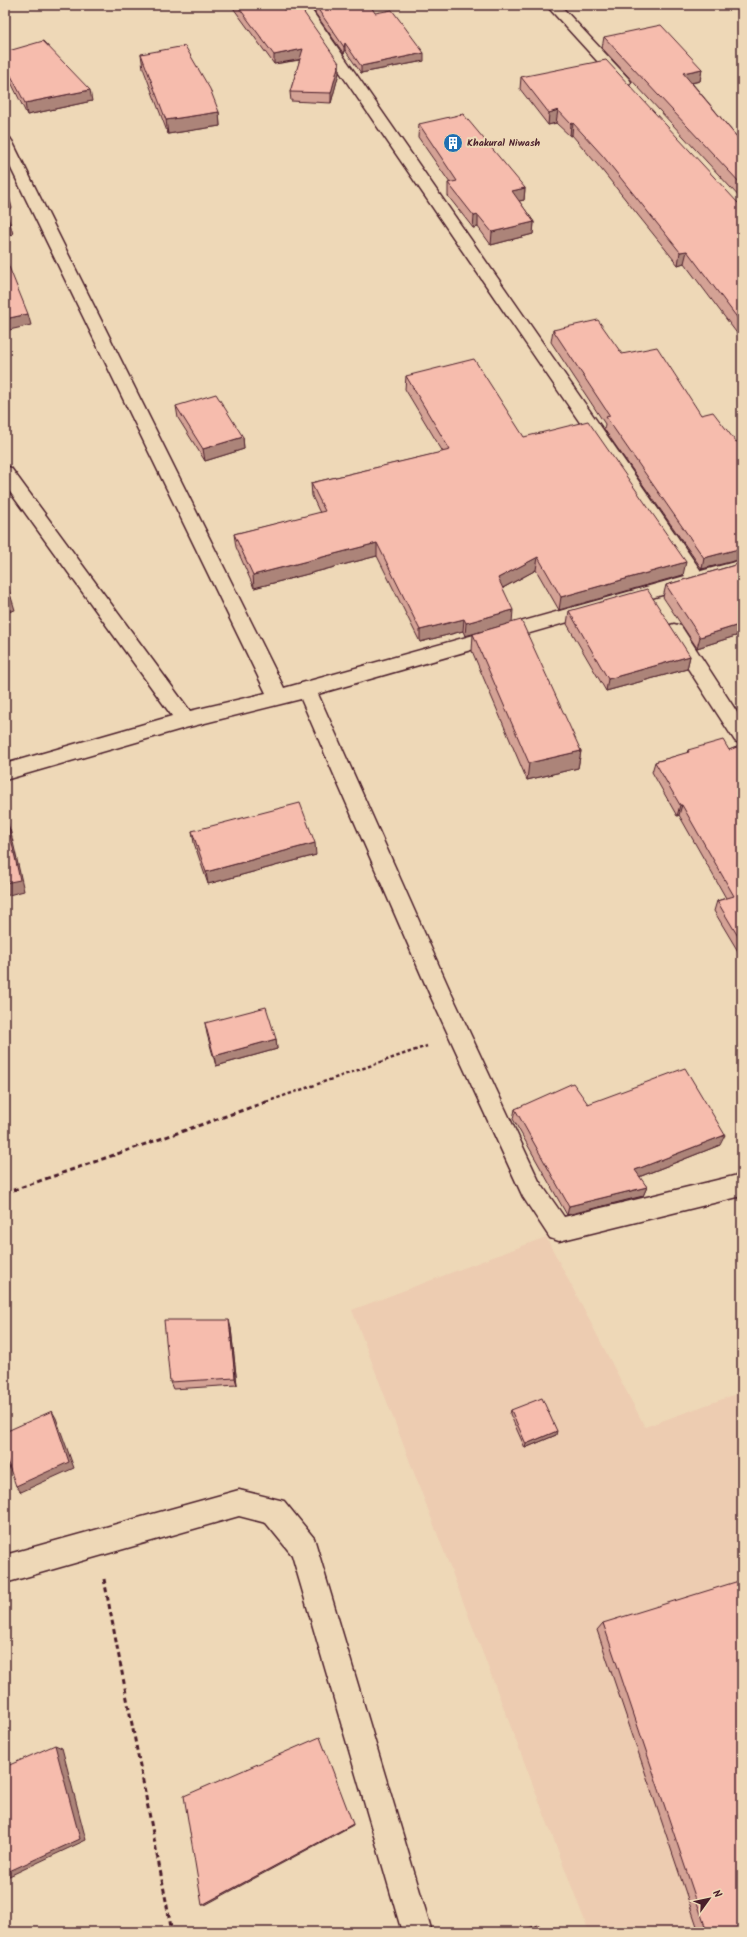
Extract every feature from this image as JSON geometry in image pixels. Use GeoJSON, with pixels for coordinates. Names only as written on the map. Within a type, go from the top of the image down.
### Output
{"type":"FeatureCollection","features":[{"type":"Feature","properties":{"kind":"street"},"geometry":{"type":"LineString","coordinates":[[301,5],[697,579]]}},
{"type":"Feature","properties":{"kind":"street"},"geometry":{"type":"LineString","coordinates":[[553,5],[634,94]]}},
{"type":"Feature","properties":{"kind":"street"},"geometry":{"type":"LineString","coordinates":[[5,141],[278,697]]}},
{"type":"Feature","properties":{"kind":"street"},"geometry":{"type":"LineString","coordinates":[[5,472],[185,720]]}},
{"type":"Feature","properties":{"kind":"street"},"geometry":{"type":"LineString","coordinates":[[5,772],[185,720],[657,605],[697,579],[742,566]]}},
{"type":"Feature","properties":{"kind":"street"},"geometry":{"type":"LineString","coordinates":[[657,605],[742,736]]}},
{"type":"Feature","properties":{"kind":"street"},"geometry":{"type":"LineString","coordinates":[[307,690],[459,1034],[530,1189],[559,1230],[742,1185]]}},
{"type":"Feature","properties":{"kind":"street"},"geometry":{"type":"LineString","coordinates":[[5,1569],[239,1503],[274,1511],[304,1548],[417,1932]]}},
{"type":"Feature","properties":{"kind":"path"},"geometry":{"type":"LineString","coordinates":[[5,1194],[459,1034]]}},
{"type":"Feature","properties":{"kind":"path"},"geometry":{"type":"LineString","coordinates":[[98,1543],[172,1932]]}},
{"type":"Feature","properties":{"kind":"shaded area"},"geometry":{"type":"Polygon","coordinates":[[[546,1237],[645,1427],[742,1392],[742,1932],[589,1932],[352,1310],[546,1237]]]}},
{"type":"Feature","properties":{"kind":"building"},"geometry":{"type":"Polygon","coordinates":[[[237,5],[281,5],[285,10],[300,7],[339,63],[331,93],[290,92],[303,49],[274,55],[237,5]]]}},
{"type":"Feature","properties":{"kind":"building"},"geometry":{"type":"Polygon","coordinates":[[[315,5],[370,5],[375,13],[392,10],[424,53],[361,66],[345,43],[344,47],[315,5]]]}},
{"type":"Feature","properties":{"kind":"building"},"geometry":{"type":"Polygon","coordinates":[[[661,25],[702,69],[683,73],[742,143],[742,185],[604,37],[661,25]]]}},
{"type":"Feature","properties":{"kind":"building"},"geometry":{"type":"Polygon","coordinates":[[[43,41],[90,90],[25,103],[5,64],[5,52],[43,41]]]}},
{"type":"Feature","properties":{"kind":"building"},"geometry":{"type":"Polygon","coordinates":[[[185,46],[210,89],[219,112],[166,120],[141,54],[185,46]]]}},
{"type":"Feature","properties":{"kind":"building"},"geometry":{"type":"Polygon","coordinates":[[[606,60],[738,203],[742,204],[742,324],[687,251],[680,252],[603,156],[573,123],[571,124],[558,110],[549,113],[521,77],[606,60]]]}},
{"type":"Feature","properties":{"kind":"building"},"geometry":{"type":"Polygon","coordinates":[[[463,114],[525,188],[512,191],[534,222],[492,232],[478,215],[474,216],[448,183],[457,181],[419,124],[463,114]]]}},
{"type":"Feature","properties":{"kind":"building"},"geometry":{"type":"Polygon","coordinates":[[[5,188],[9,196],[5,197],[5,188]]]}},
{"type":"Feature","properties":{"kind":"building"},"geometry":{"type":"Polygon","coordinates":[[[5,210],[10,223],[5,224],[5,210]]]}},
{"type":"Feature","properties":{"kind":"building"},"geometry":{"type":"Polygon","coordinates":[[[5,257],[28,314],[5,319],[5,257]]]}},
{"type":"Feature","properties":{"kind":"building"},"geometry":{"type":"Polygon","coordinates":[[[598,320],[622,354],[657,347],[701,415],[713,412],[736,442],[742,440],[742,548],[704,558],[606,417],[610,416],[553,330],[598,320]]]}},
{"type":"Feature","properties":{"kind":"building"},"geometry":{"type":"Polygon","coordinates":[[[474,359],[524,437],[588,421],[686,562],[561,597],[538,557],[498,578],[513,610],[466,623],[464,619],[420,630],[377,543],[253,575],[234,534],[325,511],[311,483],[450,450],[406,376],[474,359]]]}},
{"type":"Feature","properties":{"kind":"building"},"geometry":{"type":"Polygon","coordinates":[[[216,394],[243,437],[203,449],[176,406],[216,394]]]}},
{"type":"Feature","properties":{"kind":"building"},"geometry":{"type":"Polygon","coordinates":[[[742,563],[742,624],[700,637],[666,585],[742,563]]]}},
{"type":"Feature","properties":{"kind":"building"},"geometry":{"type":"Polygon","coordinates":[[[5,576],[11,597],[5,599],[5,576]]]}},
{"type":"Feature","properties":{"kind":"building"},"geometry":{"type":"Polygon","coordinates":[[[647,589],[690,656],[608,679],[569,611],[647,589]]]}},
{"type":"Feature","properties":{"kind":"building"},"geometry":{"type":"Polygon","coordinates":[[[521,620],[581,751],[529,763],[473,634],[521,620]]]}},
{"type":"Feature","properties":{"kind":"building"},"geometry":{"type":"Polygon","coordinates":[[[723,740],[729,750],[742,745],[742,943],[717,901],[734,896],[682,805],[680,805],[655,762],[689,752],[688,750],[723,740]]]}},
{"type":"Feature","properties":{"kind":"building"},"geometry":{"type":"Polygon","coordinates":[[[300,803],[315,843],[206,872],[192,831],[300,803]]]}},
{"type":"Feature","properties":{"kind":"building"},"geometry":{"type":"Polygon","coordinates":[[[5,821],[7,821],[20,880],[5,883],[5,821]]]}},
{"type":"Feature","properties":{"kind":"building"},"geometry":{"type":"Polygon","coordinates":[[[266,1007],[276,1039],[214,1056],[205,1023],[266,1007]]]}},
{"type":"Feature","properties":{"kind":"building"},"geometry":{"type":"Polygon","coordinates":[[[685,1068],[725,1135],[635,1170],[647,1187],[569,1206],[515,1109],[573,1083],[588,1104],[685,1068]]]}},
{"type":"Feature","properties":{"kind":"building"},"geometry":{"type":"Polygon","coordinates":[[[164,1320],[229,1320],[235,1378],[170,1382],[164,1320]]]}},
{"type":"Feature","properties":{"kind":"building"},"geometry":{"type":"Polygon","coordinates":[[[542,1398],[557,1431],[526,1444],[511,1410],[542,1398]]]}},
{"type":"Feature","properties":{"kind":"building"},"geometry":{"type":"Polygon","coordinates":[[[52,1411],[69,1462],[16,1486],[5,1455],[5,1432],[52,1411]]]}},
{"type":"Feature","properties":{"kind":"building"},"geometry":{"type":"Polygon","coordinates":[[[742,1580],[742,1932],[707,1932],[603,1623],[742,1580]]]}},
{"type":"Feature","properties":{"kind":"building"},"geometry":{"type":"Polygon","coordinates":[[[320,1737],[353,1824],[202,1905],[184,1796],[320,1737]]]}},
{"type":"Feature","properties":{"kind":"building"},"geometry":{"type":"Polygon","coordinates":[[[55,1745],[80,1839],[5,1873],[5,1767],[55,1745]]]}},
{"type":"Feature","properties":{"kind":"building"},"geometry":{"type":"Polygon","coordinates":[[[539,1925],[542,1932],[522,1932],[539,1925]]]}},
{"type":"Feature","properties":{"kind":"place","name":"Khakural Niwash"},"geometry":{"type":"Point","coordinates":[453,143]}}]}
